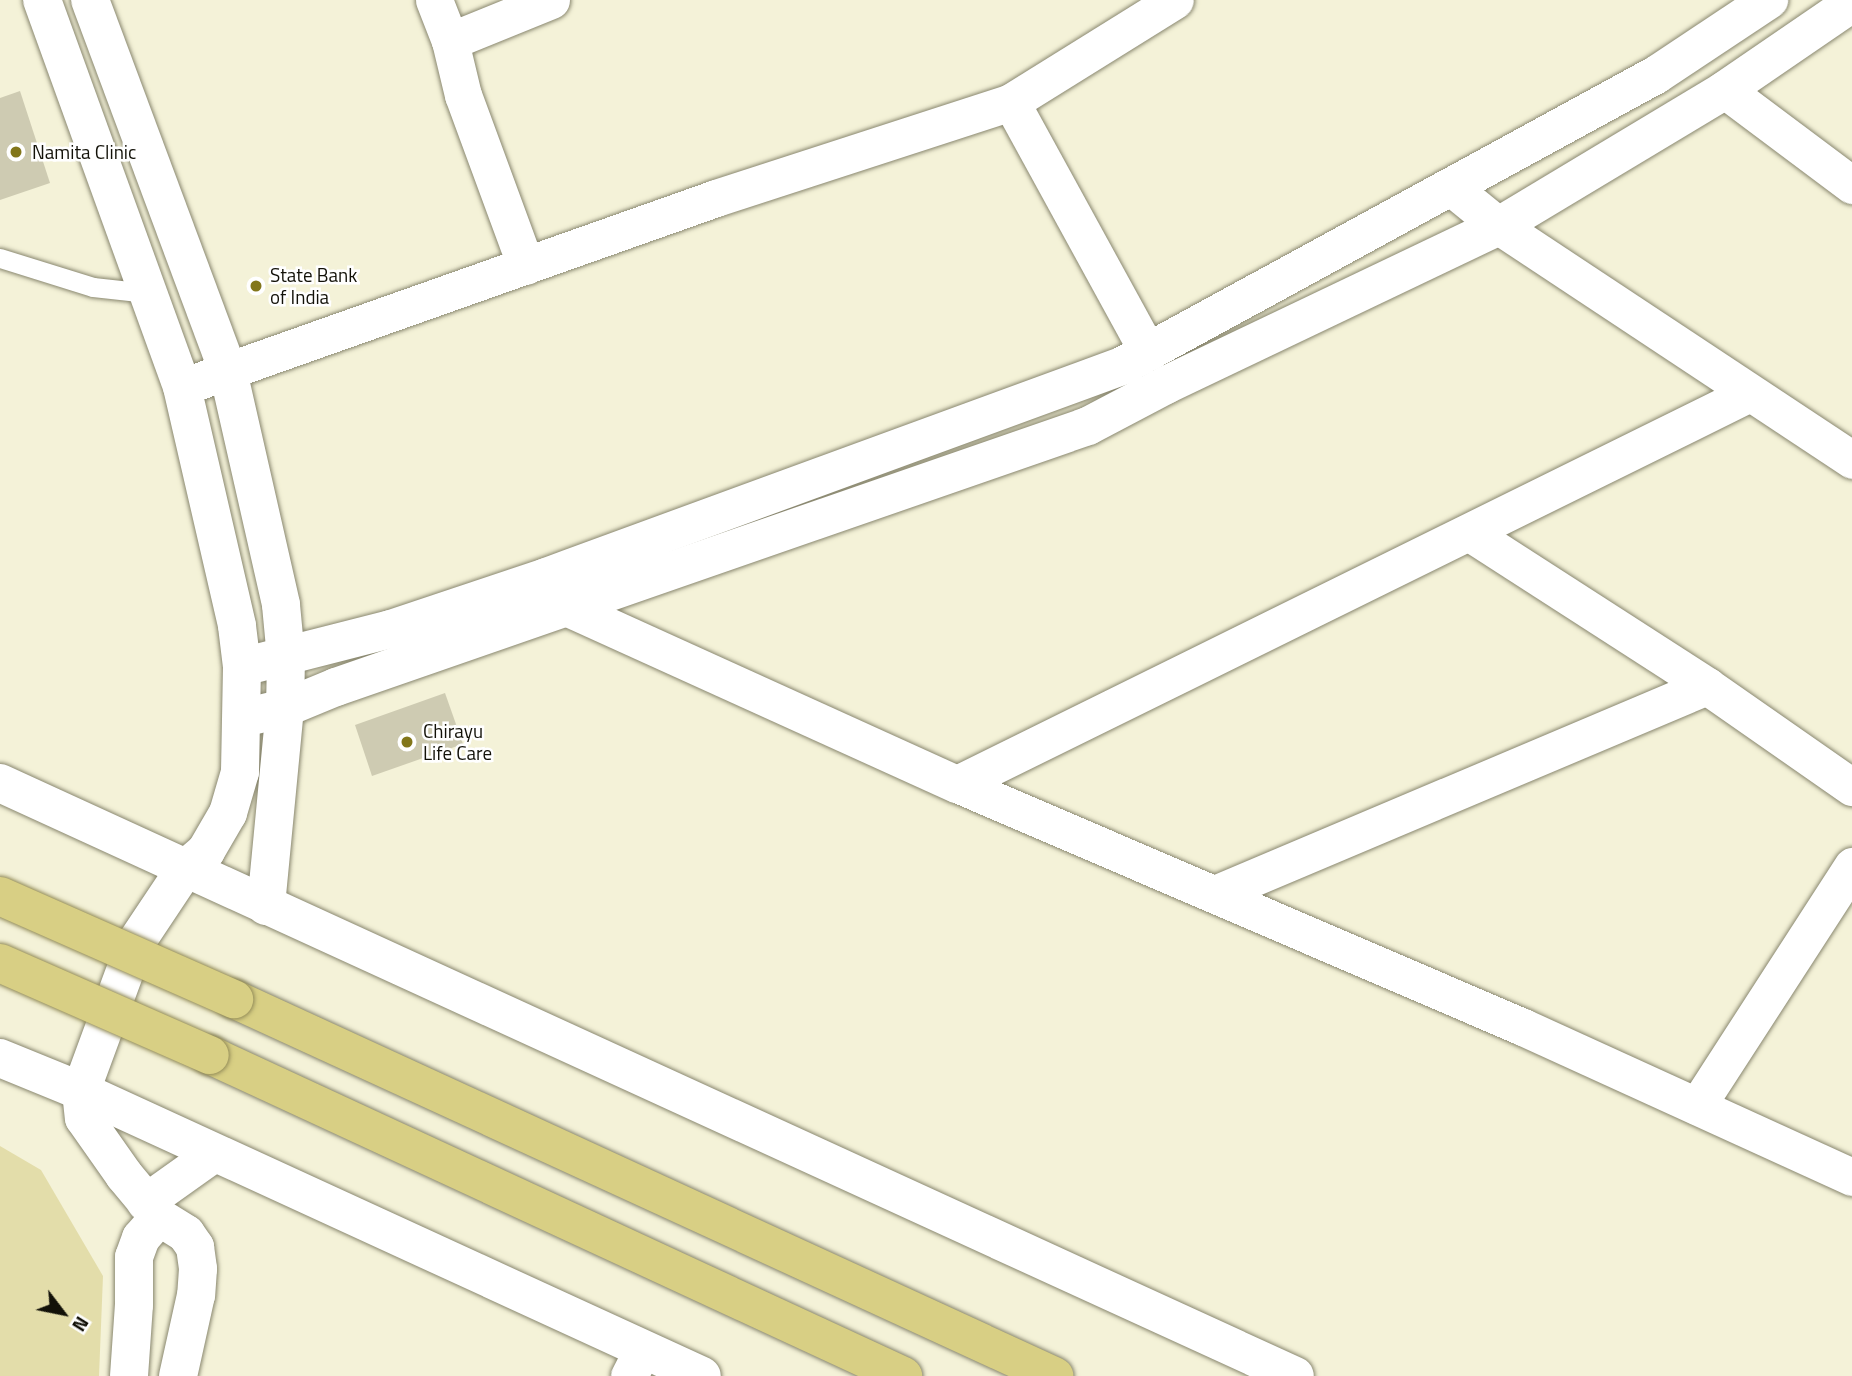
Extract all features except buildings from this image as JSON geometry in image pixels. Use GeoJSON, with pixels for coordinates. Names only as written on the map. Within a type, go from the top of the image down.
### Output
{"type":"FeatureCollection","features":[{"type":"Feature","properties":{"kind":"highway"},"geometry":{"type":"LineString","coordinates":[[0,896],[234,999],[1054,1376]]}},
{"type":"Feature","properties":{"kind":"highway"},"geometry":{"type":"LineString","coordinates":[[0,963],[210,1055],[903,1376]]}},
{"type":"Feature","properties":{"kind":"street"},"geometry":{"type":"LineString","coordinates":[[42,0],[182,387],[237,626],[242,667],[240,772],[228,813],[206,851],[185,869],[135,944],[81,1091],[84,1118],[152,1209],[186,1234],[195,1247],[198,1269],[196,1295],[178,1376]]}},
{"type":"Feature","properties":{"kind":"street"},"geometry":{"type":"LineString","coordinates":[[90,0],[228,371],[281,605],[286,657],[285,708],[266,906]]}},
{"type":"Feature","properties":{"kind":"street"},"geometry":{"type":"LineString","coordinates":[[434,0],[450,41],[463,95],[526,266]]}},
{"type":"Feature","properties":{"kind":"street"},"geometry":{"type":"LineString","coordinates":[[450,41],[551,0]]}},
{"type":"Feature","properties":{"kind":"street"},"geometry":{"type":"LineString","coordinates":[[182,387],[716,198],[1011,102],[1175,0]]}},
{"type":"Feature","properties":{"kind":"street"},"geometry":{"type":"LineString","coordinates":[[242,667],[391,629],[546,578],[1122,366],[1656,75],[1769,0]]}},
{"type":"Feature","properties":{"kind":"street"},"geometry":{"type":"LineString","coordinates":[[243,718],[285,708],[336,687],[1088,426],[1166,384],[1499,226],[1725,90],[1852,3]]}},
{"type":"Feature","properties":{"kind":"street"},"geometry":{"type":"LineString","coordinates":[[1725,90],[1852,185]]}},
{"type":"Feature","properties":{"kind":"street"},"geometry":{"type":"LineString","coordinates":[[1011,102],[1148,352]]}},
{"type":"Feature","properties":{"kind":"street"},"geometry":{"type":"LineString","coordinates":[[1451,187],[1499,226],[1852,460]]}},
{"type":"Feature","properties":{"kind":"street"},"geometry":{"type":"LineString","coordinates":[[957,784],[1750,393]]}},
{"type":"Feature","properties":{"kind":"street"},"geometry":{"type":"LineString","coordinates":[[1470,533],[1707,687],[1852,787]]}},
{"type":"Feature","properties":{"kind":"street"},"geometry":{"type":"LineString","coordinates":[[566,607],[957,784],[1217,894],[1852,1177]]}},
{"type":"Feature","properties":{"kind":"street"},"geometry":{"type":"LineString","coordinates":[[1217,894],[1707,687]]}},
{"type":"Feature","properties":{"kind":"street"},"geometry":{"type":"LineString","coordinates":[[0,783],[1295,1376]]}},
{"type":"Feature","properties":{"kind":"street"},"geometry":{"type":"LineString","coordinates":[[1697,1106],[1852,866]]}},
{"type":"Feature","properties":{"kind":"street"},"geometry":{"type":"LineString","coordinates":[[0,1058],[81,1091],[214,1153],[636,1363],[702,1376]]}},
{"type":"Feature","properties":{"kind":"street"},"geometry":{"type":"LineString","coordinates":[[130,1376],[134,1257],[141,1238],[152,1209],[214,1153]]}},
{"type":"Feature","properties":{"kind":"lane"},"geometry":{"type":"LineString","coordinates":[[0,258],[93,287],[148,293]]}},
{"type":"Feature","properties":{"kind":"shaded area"},"geometry":{"type":"Polygon","coordinates":[[[0,1146],[41,1170],[103,1276],[99,1376],[0,1376],[0,1146]]]}},
{"type":"Feature","properties":{"kind":"place","name":"Namita Clinic"},"geometry":{"type":"Point","coordinates":[16,152]}},
{"type":"Feature","properties":{"kind":"place","name":"State Bank of India"},"geometry":{"type":"Point","coordinates":[256,286]}},
{"type":"Feature","properties":{"kind":"place","name":"Chirayu Life Care"},"geometry":{"type":"Point","coordinates":[407,742]}}]}
